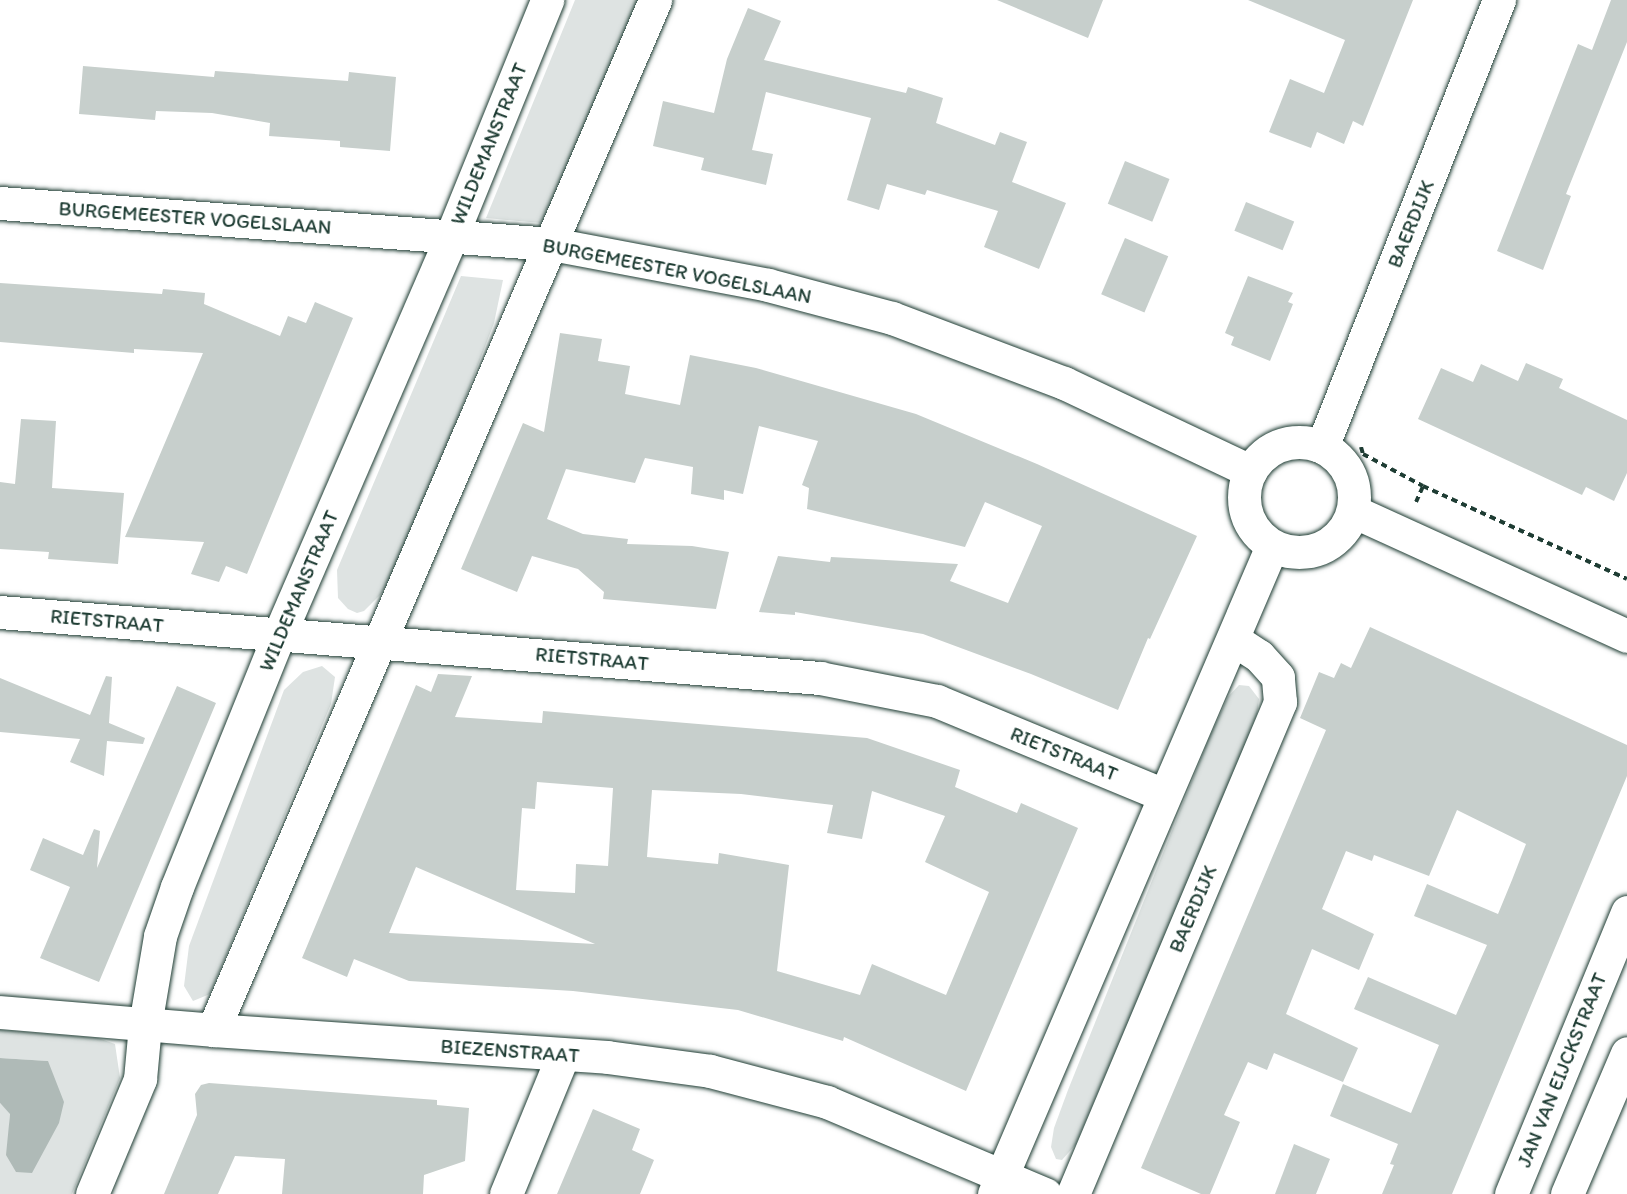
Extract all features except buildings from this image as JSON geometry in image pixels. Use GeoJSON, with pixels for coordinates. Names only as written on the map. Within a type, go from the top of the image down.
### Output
{"type":"FeatureCollection","features":[{"type":"Feature","properties":{"kind":"street","name":"WILDEMANSTRAAT"},"geometry":{"type":"LineString","coordinates":[[92,1194],[140,1079],[145,1025],[160,936],[279,635],[451,237],[547,0]]}},
{"type":"Feature","properties":{"kind":"street"},"geometry":{"type":"LineString","coordinates":[[213,1030],[655,0]]}},
{"type":"Feature","properties":{"kind":"street","name":"BAERDIJK"},"geometry":{"type":"LineString","coordinates":[[1328,433],[1499,0]]}},
{"type":"Feature","properties":{"kind":"street","name":"BURGEMEESTER VOGELSLAAN"},"geometry":{"type":"LineString","coordinates":[[0,203],[552,244],[768,285],[892,318],[1064,383],[1250,471]]}},
{"type":"Feature","properties":{"kind":"street"},"geometry":{"type":"LineString","coordinates":[[1328,433],[1351,478],[1354,494],[1353,511],[1345,529],[1330,543],[1312,551],[1291,552],[1272,546],[1259,537],[1244,509],[1243,494],[1250,471],[1268,451],[1286,443],[1301,442],[1328,433]]}},
{"type":"Feature","properties":{"kind":"street"},"geometry":{"type":"LineString","coordinates":[[1353,511],[1627,636]]}},
{"type":"Feature","properties":{"kind":"street"},"geometry":{"type":"LineString","coordinates":[[998,1185],[1272,546]]}},
{"type":"Feature","properties":{"kind":"street","name":"RIETSTRAAT"},"geometry":{"type":"LineString","coordinates":[[0,612],[820,678],[937,702],[1164,795]]}},
{"type":"Feature","properties":{"kind":"street","name":"BAERDIJK"},"geometry":{"type":"LineString","coordinates":[[1073,1194],[1280,702],[1278,677],[1259,656],[1233,639]]}},
{"type":"Feature","properties":{"kind":"street","name":"JAN VAN EIJCKSTRAAT"},"geometry":{"type":"LineString","coordinates":[[1512,1194],[1627,912]]}},
{"type":"Feature","properties":{"kind":"street","name":"BIEZENSTRAAT"},"geometry":{"type":"LineString","coordinates":[[0,1012],[145,1025],[607,1057],[710,1071],[827,1102],[998,1185],[1045,1194]]}},
{"type":"Feature","properties":{"kind":"street"},"geometry":{"type":"LineString","coordinates":[[1566,1194],[1627,1053]]}},
{"type":"Feature","properties":{"kind":"street"},"geometry":{"type":"LineString","coordinates":[[506,1194],[563,1055]]}},
{"type":"Feature","properties":{"kind":"path"},"geometry":{"type":"LineString","coordinates":[[1328,433],[1356,429],[1363,454],[1422,486],[1627,579]]}},
{"type":"Feature","properties":{"kind":"shaded area"},"geometry":{"type":"Polygon","coordinates":[[[575,0],[645,0],[553,224],[486,218],[575,0]]]}},
{"type":"Feature","properties":{"kind":"shaded area"},"geometry":{"type":"Polygon","coordinates":[[[461,276],[503,280],[494,323],[455,425],[389,582],[364,611],[357,613],[348,609],[338,598],[337,570],[461,276]]]}},
{"type":"Feature","properties":{"kind":"shaded area"},"geometry":{"type":"Polygon","coordinates":[[[322,666],[335,677],[331,704],[210,994],[193,1001],[184,986],[189,946],[284,690],[303,672],[322,666]]]}},
{"type":"Feature","properties":{"kind":"shaded area"},"geometry":{"type":"Polygon","coordinates":[[[1239,685],[1249,686],[1259,699],[1257,714],[1237,766],[1076,1144],[1062,1160],[1056,1159],[1051,1147],[1054,1128],[1068,1090],[1210,736],[1228,697],[1239,685]]]}},
{"type":"Feature","properties":{"kind":"shaded area"},"geometry":{"type":"Polygon","coordinates":[[[0,1030],[98,1038],[115,1044],[120,1078],[72,1194],[0,1194],[0,1103],[10,1113],[9,1133],[48,1061],[0,1058],[0,1030]]]}},
{"type":"Feature","properties":{"kind":"shaded area"},"geometry":{"type":"Polygon","coordinates":[[[0,1058],[48,1061],[64,1102],[59,1123],[32,1173],[16,1172],[6,1155],[10,1114],[0,1103],[0,1058]]]}}]}
